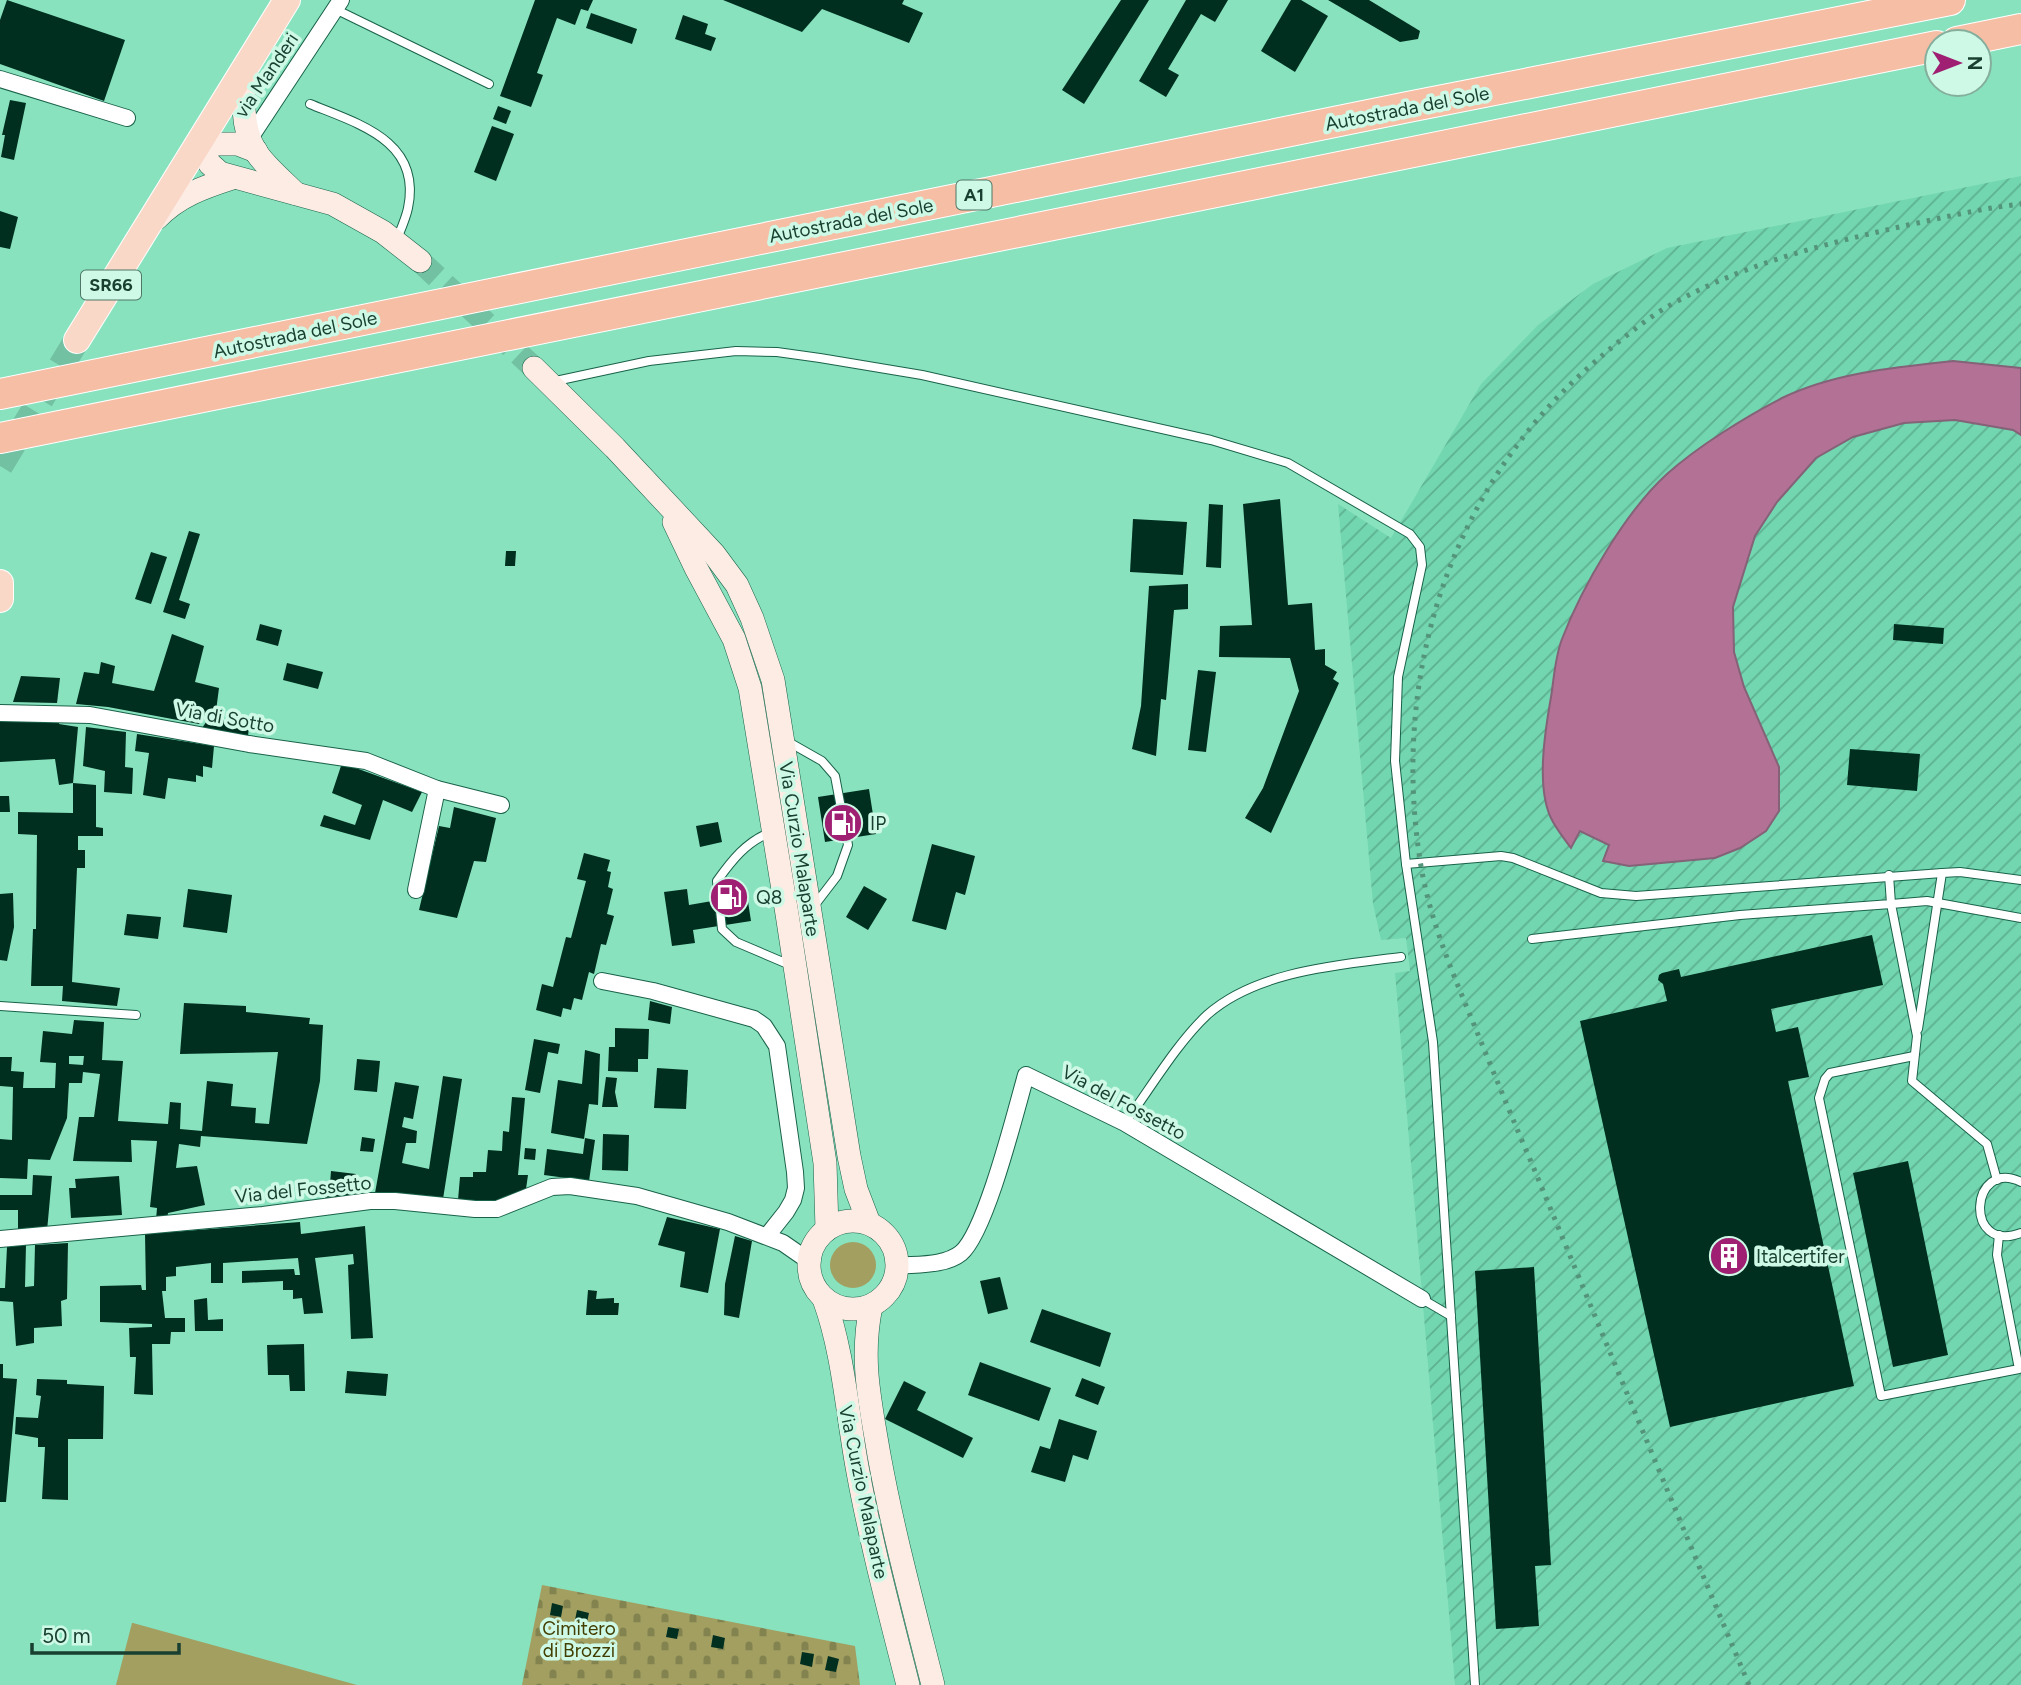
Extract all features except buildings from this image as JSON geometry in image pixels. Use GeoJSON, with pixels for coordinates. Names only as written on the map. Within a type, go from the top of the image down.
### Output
{"type":"FeatureCollection","features":[{"type":"Feature","properties":{"kind":"highway","name":"Autostrada del Sole"},"geometry":{"type":"LineString","coordinates":[[0,394],[1950,0]]}},
{"type":"Feature","properties":{"kind":"highway"},"geometry":{"type":"LineString","coordinates":[[1993,35],[2021,29]]}},
{"type":"Feature","properties":{"kind":"highway","name":"A1"},"geometry":{"type":"LineString","coordinates":[[0,438],[1923,49]]}},
{"type":"Feature","properties":{"kind":"main road","name":"SR66"},"geometry":{"type":"LineString","coordinates":[[77,340],[288,0]]}},
{"type":"Feature","properties":{"kind":"main road"},"geometry":{"type":"LineString","coordinates":[[0,583],[0,599]]}},
{"type":"Feature","properties":{"kind":"street","name":"via Manderi"},"geometry":{"type":"LineString","coordinates":[[253,144],[338,5]]}},
{"type":"Feature","properties":{"kind":"street"},"geometry":{"type":"LineString","coordinates":[[247,66],[244,113],[253,144],[295,193]]}},
{"type":"Feature","properties":{"kind":"street"},"geometry":{"type":"LineString","coordinates":[[0,79],[127,118]]}},
{"type":"Feature","properties":{"kind":"street"},"geometry":{"type":"LineString","coordinates":[[198,144],[253,144]]}},
{"type":"Feature","properties":{"kind":"street"},"geometry":{"type":"LineString","coordinates":[[198,144],[210,164],[220,173],[341,208],[359,217],[420,261]]}},
{"type":"Feature","properties":{"kind":"street"},"geometry":{"type":"LineString","coordinates":[[145,230],[170,204],[201,188],[232,178]]}},
{"type":"Feature","properties":{"kind":"street","name":"Via Curzio Malaparte"},"geometry":{"type":"LineString","coordinates":[[541,375],[615,448],[714,554],[737,585],[752,618],[767,657],[782,738],[856,1189],[869,1223],[890,1240],[898,1266]]}},
{"type":"Feature","properties":{"kind":"street","name":"Via Curzio Malaparte"},"geometry":{"type":"LineString","coordinates":[[665,504],[734,639],[750,688],[825,1163],[827,1229]]}},
{"type":"Feature","properties":{"kind":"street","name":"Via di Sotto"},"geometry":{"type":"LineString","coordinates":[[0,713],[90,715],[249,744],[366,761],[437,789],[501,805]]}},
{"type":"Feature","properties":{"kind":"street"},"geometry":{"type":"LineString","coordinates":[[416,890],[437,789]]}},
{"type":"Feature","properties":{"kind":"street"},"geometry":{"type":"LineString","coordinates":[[601,981],[666,994],[754,1018],[772,1036],[780,1059],[796,1188],[786,1212],[767,1236]]}},
{"type":"Feature","properties":{"kind":"street","name":"Via del Fossetto"},"geometry":{"type":"LineString","coordinates":[[898,1266],[943,1261],[962,1252],[971,1241],[985,1209],[1026,1075],[1125,1123],[1422,1299]]}},
{"type":"Feature","properties":{"kind":"street","name":"Via del Fossetto"},"geometry":{"type":"LineString","coordinates":[[0,1239],[263,1215],[370,1200],[497,1209],[552,1186],[570,1186],[637,1196],[767,1236],[809,1261]]}},
{"type":"Feature","properties":{"kind":"street"},"geometry":{"type":"LineString","coordinates":[[809,1261],[816,1241],[827,1229],[849,1221],[869,1223]]}},
{"type":"Feature","properties":{"kind":"street","name":"Via Curzio Malaparte"},"geometry":{"type":"LineString","coordinates":[[809,1261],[811,1278],[824,1299],[840,1351],[847,1415],[861,1487],[908,1685]]}},
{"type":"Feature","properties":{"kind":"street"},"geometry":{"type":"LineString","coordinates":[[824,1299],[852,1310],[871,1306],[887,1294],[898,1266]]}},
{"type":"Feature","properties":{"kind":"street","name":"Via Curzio Malaparte"},"geometry":{"type":"LineString","coordinates":[[871,1306],[864,1349],[872,1412],[903,1567],[933,1685]]}},
{"type":"Feature","properties":{"kind":"lane"},"geometry":{"type":"LineString","coordinates":[[338,5],[489,83]]}},
{"type":"Feature","properties":{"kind":"lane"},"geometry":{"type":"LineString","coordinates":[[310,104],[373,129],[393,146],[403,160],[409,179],[408,208],[396,242]]}},
{"type":"Feature","properties":{"kind":"lane"},"geometry":{"type":"LineString","coordinates":[[541,375],[736,351],[777,352],[863,363],[1211,440],[1289,463],[1410,534],[1420,547],[1422,565],[1397,688],[1395,761],[1406,864],[1433,1042],[1475,1685]]}},
{"type":"Feature","properties":{"kind":"lane"},"geometry":{"type":"LineString","coordinates":[[782,738],[822,761],[835,776],[848,845],[837,876],[810,912]]}},
{"type":"Feature","properties":{"kind":"lane"},"geometry":{"type":"LineString","coordinates":[[774,831],[760,836],[734,856],[717,881],[722,929],[736,942],[795,967]]}},
{"type":"Feature","properties":{"kind":"lane"},"geometry":{"type":"LineString","coordinates":[[1406,864],[1501,856],[1513,858],[1601,893],[1636,896],[1889,875],[1960,872],[2021,880]]}},
{"type":"Feature","properties":{"kind":"lane"},"geometry":{"type":"LineString","coordinates":[[1942,873],[1912,1081],[1987,1144],[1997,1180]]}},
{"type":"Feature","properties":{"kind":"lane"},"geometry":{"type":"LineString","coordinates":[[1889,875],[1891,904],[1917,1036]]}},
{"type":"Feature","properties":{"kind":"lane"},"geometry":{"type":"LineString","coordinates":[[1532,939],[1740,915],[1927,901],[2021,918]]}},
{"type":"Feature","properties":{"kind":"lane"},"geometry":{"type":"LineString","coordinates":[[1125,1123],[1181,1044],[1206,1016],[1228,999],[1282,978],[1314,970],[1401,957]]}},
{"type":"Feature","properties":{"kind":"lane"},"geometry":{"type":"LineString","coordinates":[[0,1006],[136,1014]]}},
{"type":"Feature","properties":{"kind":"lane"},"geometry":{"type":"LineString","coordinates":[[1914,1056],[1837,1070],[1825,1079],[1819,1098],[1881,1396],[2020,1369],[1997,1255],[1999,1235]]}},
{"type":"Feature","properties":{"kind":"lane"},"geometry":{"type":"LineString","coordinates":[[2021,1182],[2006,1178],[1997,1180],[1983,1192],[1978,1209],[1986,1227],[1999,1235],[2013,1236],[2021,1233]]}},
{"type":"Feature","properties":{"kind":"lane"},"geometry":{"type":"LineString","coordinates":[[1422,1299],[1451,1316]]}},
{"type":"Feature","properties":{"kind":"shaded area"},"geometry":{"type":"Polygon","coordinates":[[[2021,176],[2021,1685],[1455,1685],[1395,973],[1410,971],[1406,938],[1381,940],[1373,904],[1338,504],[1391,538],[1481,384],[1538,325],[1593,284],[1667,248],[2021,176]]]}},
{"type":"Feature","properties":{"kind":"shaded area"},"geometry":{"type":"Polygon","coordinates":[[[1953,361],[2021,368],[2021,435],[2013,430],[1955,420],[1904,423],[1853,437],[1816,458],[1777,502],[1755,536],[1733,607],[1734,652],[1744,687],[1779,767],[1779,811],[1766,831],[1740,848],[1715,858],[1629,866],[1603,861],[1609,845],[1580,831],[1571,848],[1555,825],[1544,794],[1544,743],[1556,660],[1562,639],[1593,574],[1636,508],[1667,474],[1692,453],[1737,423],[1782,398],[1802,389],[1844,377],[1953,361]]]}},
{"type":"Feature","properties":{"kind":"green space"},"geometry":{"type":"Polygon","coordinates":[[[853,1242],[869,1249],[876,1265],[869,1281],[853,1288],[837,1281],[830,1265],[837,1249],[853,1242]]]}},
{"type":"Feature","properties":{"kind":"green space","name":"Cimitero di Brozzi"},"geometry":{"type":"Polygon","coordinates":[[[542,1585],[855,1646],[860,1685],[522,1685],[542,1585]]]}},
{"type":"Feature","properties":{"kind":"green space"},"geometry":{"type":"Polygon","coordinates":[[[133,1623],[357,1685],[116,1685],[133,1623]]]}},
{"type":"Feature","properties":{"kind":"tunnel"},"geometry":{"type":"LineString","coordinates":[[420,261],[534,368]]}},
{"type":"Feature","properties":{"kind":"tunnel"},"geometry":{"type":"LineString","coordinates":[[0,466],[77,340]]}},
{"type":"Feature","properties":{"kind":"railway"},"geometry":{"type":"LineString","coordinates":[[1749,1685],[1497,1082],[1451,969],[1429,904],[1420,860],[1413,790],[1415,720],[1425,652],[1443,586],[1469,523],[1504,464],[1546,409],[1597,360],[1638,326],[1665,308],[1723,279],[1784,257],[1908,225],[2021,204]]}},
{"type":"Feature","properties":{"kind":"place","name":"IP"},"geometry":{"type":"Point","coordinates":[843,823]}},
{"type":"Feature","properties":{"kind":"place","name":"Q8"},"geometry":{"type":"Point","coordinates":[729,897]}},
{"type":"Feature","properties":{"kind":"place","name":"Italcertifer"},"geometry":{"type":"Point","coordinates":[1729,1256]}}]}
